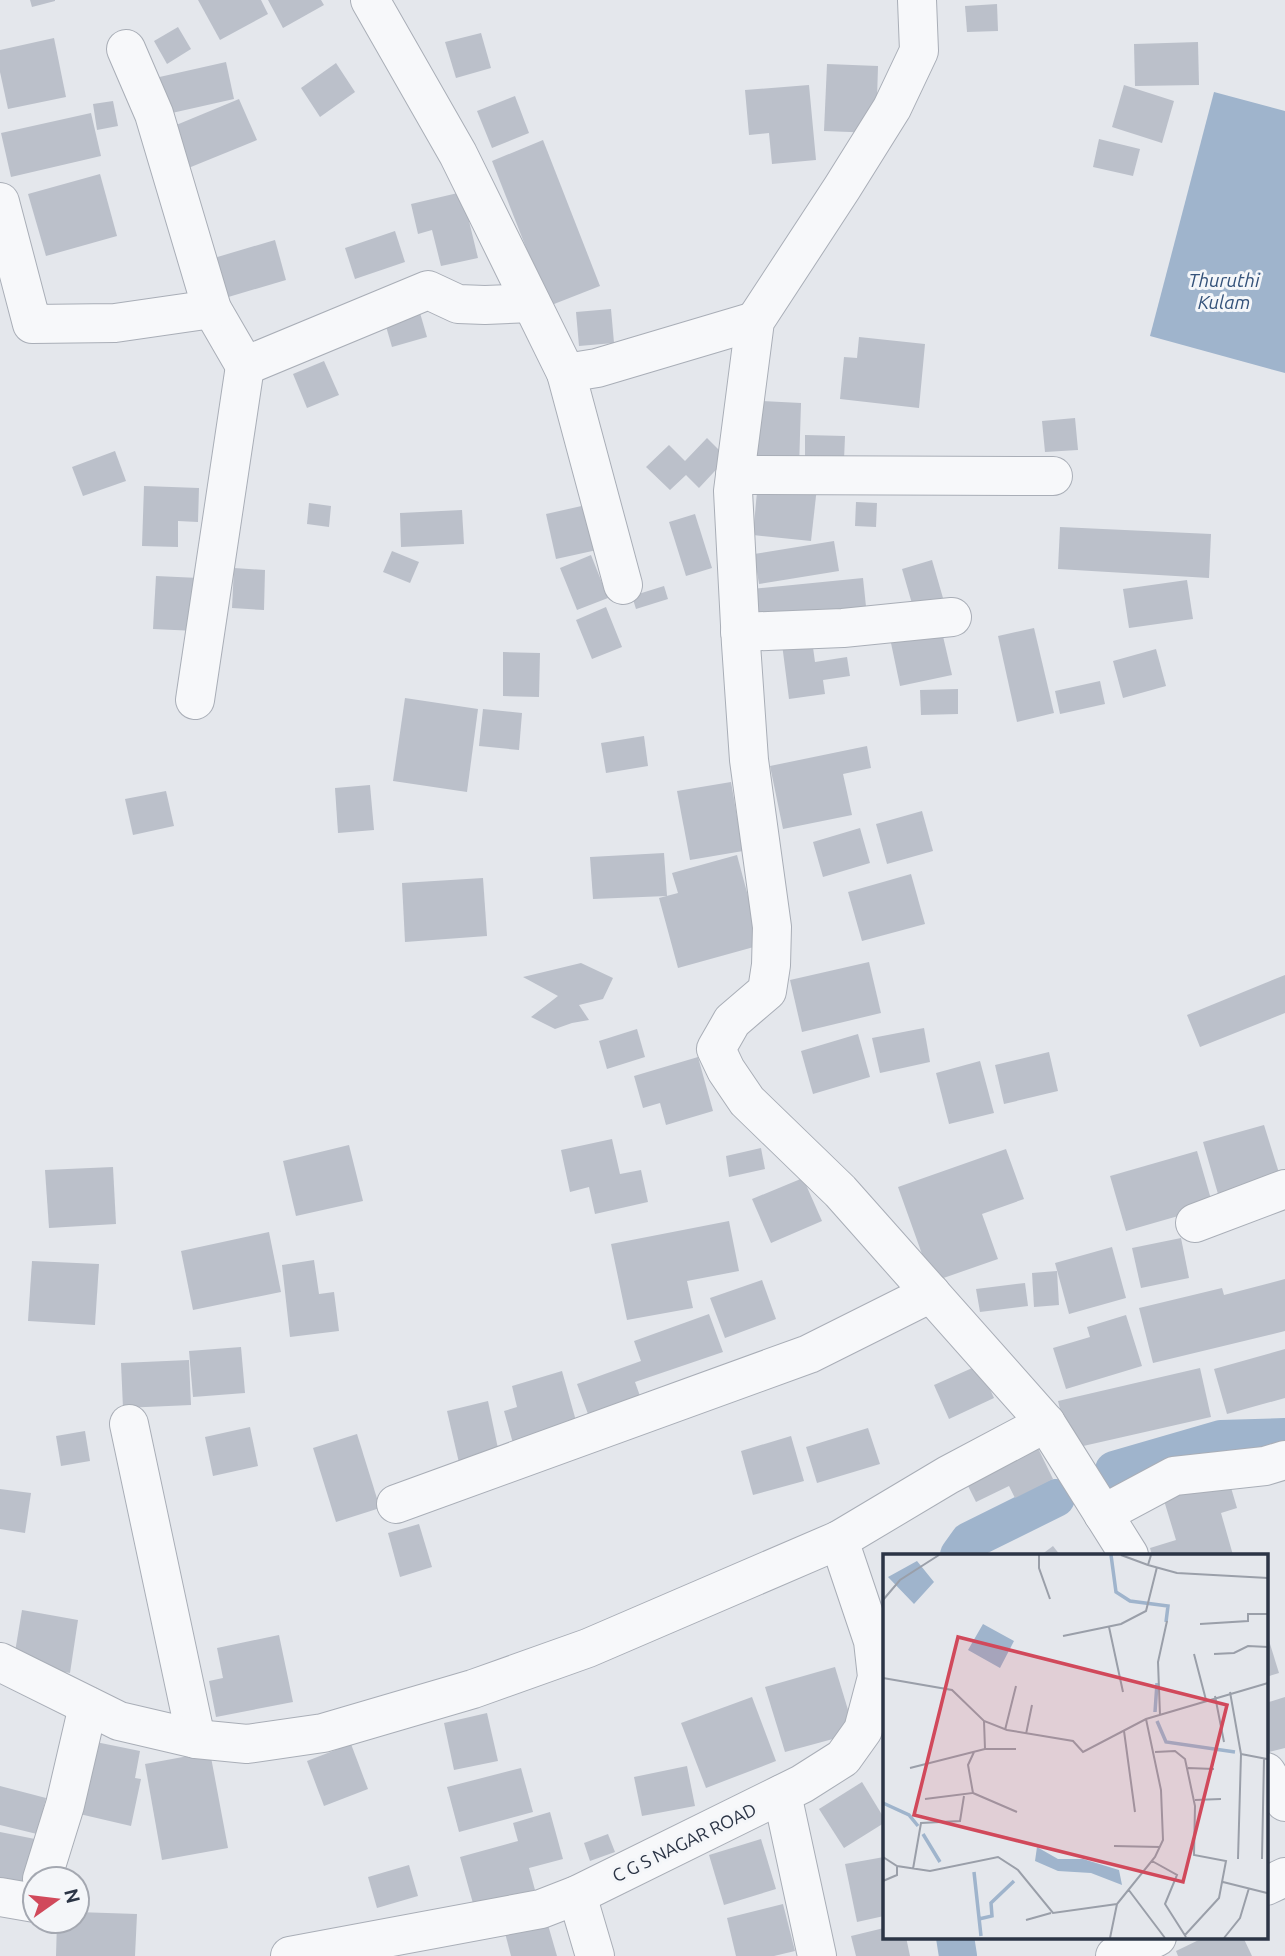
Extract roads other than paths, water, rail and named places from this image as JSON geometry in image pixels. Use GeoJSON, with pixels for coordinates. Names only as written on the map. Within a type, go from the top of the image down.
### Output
{"type":"FeatureCollection","features":[{"type":"Feature","properties":{"kind":"street"},"geometry":{"type":"LineString","coordinates":[[370,0],[458,154],[566,373],[623,585]]}},
{"type":"Feature","properties":{"kind":"street"},"geometry":{"type":"LineString","coordinates":[[917,0],[919,51],[892,108],[755,321],[733,491],[749,761],[772,927],[771,965],[767,991],[732,1021],[716,1049],[726,1070],[747,1101],[840,1191],[1046,1423],[1128,1554]]}},
{"type":"Feature","properties":{"kind":"street"},"geometry":{"type":"LineString","coordinates":[[126,49],[154,114],[212,309],[245,366],[195,701]]}},
{"type":"Feature","properties":{"kind":"street"},"geometry":{"type":"LineString","coordinates":[[0,202],[32,324],[115,323],[212,309]]}},
{"type":"Feature","properties":{"kind":"street"},"geometry":{"type":"LineString","coordinates":[[245,366],[428,290],[457,304],[531,303]]}},
{"type":"Feature","properties":{"kind":"street"},"geometry":{"type":"LineString","coordinates":[[566,373],[597,368],[755,321]]}},
{"type":"Feature","properties":{"kind":"street"},"geometry":{"type":"LineString","coordinates":[[735,475],[1053,475]]}},
{"type":"Feature","properties":{"kind":"street"},"geometry":{"type":"LineString","coordinates":[[740,632],[843,628],[952,617]]}},
{"type":"Feature","properties":{"kind":"street"},"geometry":{"type":"LineString","coordinates":[[1195,1223],[1285,1189]]}},
{"type":"Feature","properties":{"kind":"street"},"geometry":{"type":"LineString","coordinates":[[396,1504],[809,1354],[931,1293]]}},
{"type":"Feature","properties":{"kind":"street"},"geometry":{"type":"LineString","coordinates":[[0,1662],[119,1721],[196,1739],[247,1744],[323,1733],[473,1689],[588,1648],[839,1540],[948,1475],[1046,1423]]}},
{"type":"Feature","properties":{"kind":"street"},"geometry":{"type":"LineString","coordinates":[[129,1424],[196,1739]]}},
{"type":"Feature","properties":{"kind":"street"},"geometry":{"type":"LineString","coordinates":[[1103,1514],[1174,1476],[1265,1466],[1285,1460]]}},
{"type":"Feature","properties":{"kind":"street","name":"C G S NAGAR ROAD"},"geometry":{"type":"LineString","coordinates":[[290,1956],[541,1909],[577,1895],[802,1784],[843,1758],[863,1730],[877,1677],[873,1641],[839,1540]]}},
{"type":"Feature","properties":{"kind":"street"},"geometry":{"type":"LineString","coordinates":[[46,1865],[65,1805],[88,1706]]}},
{"type":"Feature","properties":{"kind":"street"},"geometry":{"type":"LineString","coordinates":[[782,1794],[817,1956]]}},
{"type":"Feature","properties":{"kind":"street"},"geometry":{"type":"LineString","coordinates":[[1268,1885],[1285,1877]]}},
{"type":"Feature","properties":{"kind":"street"},"geometry":{"type":"LineString","coordinates":[[577,1895],[595,1956]]}},
{"type":"Feature","properties":{"kind":"street"},"geometry":{"type":"LineString","coordinates":[[0,1897],[21,1901]]}},
{"type":"Feature","properties":{"kind":"street"},"geometry":{"type":"LineString","coordinates":[[1115,1956],[1155,1938]]}},
{"type":"Feature","properties":{"kind":"water","name":"Thuruthi Kulam"},"geometry":{"type":"Polygon","coordinates":[[[1214,92],[1285,111],[1285,373],[1150,336],[1214,92]]]}},
{"type":"Feature","properties":{"kind":"waterway"},"geometry":{"type":"LineString","coordinates":[[1114,1470],[1221,1439],[1285,1437]]}},
{"type":"Feature","properties":{"kind":"waterway"},"geometry":{"type":"LineString","coordinates":[[960,1554],[969,1541],[1056,1498]]}},
{"type":"Feature","properties":{"kind":"waterway"},"geometry":{"type":"LineString","coordinates":[[955,1938],[958,1956]]}}]}
